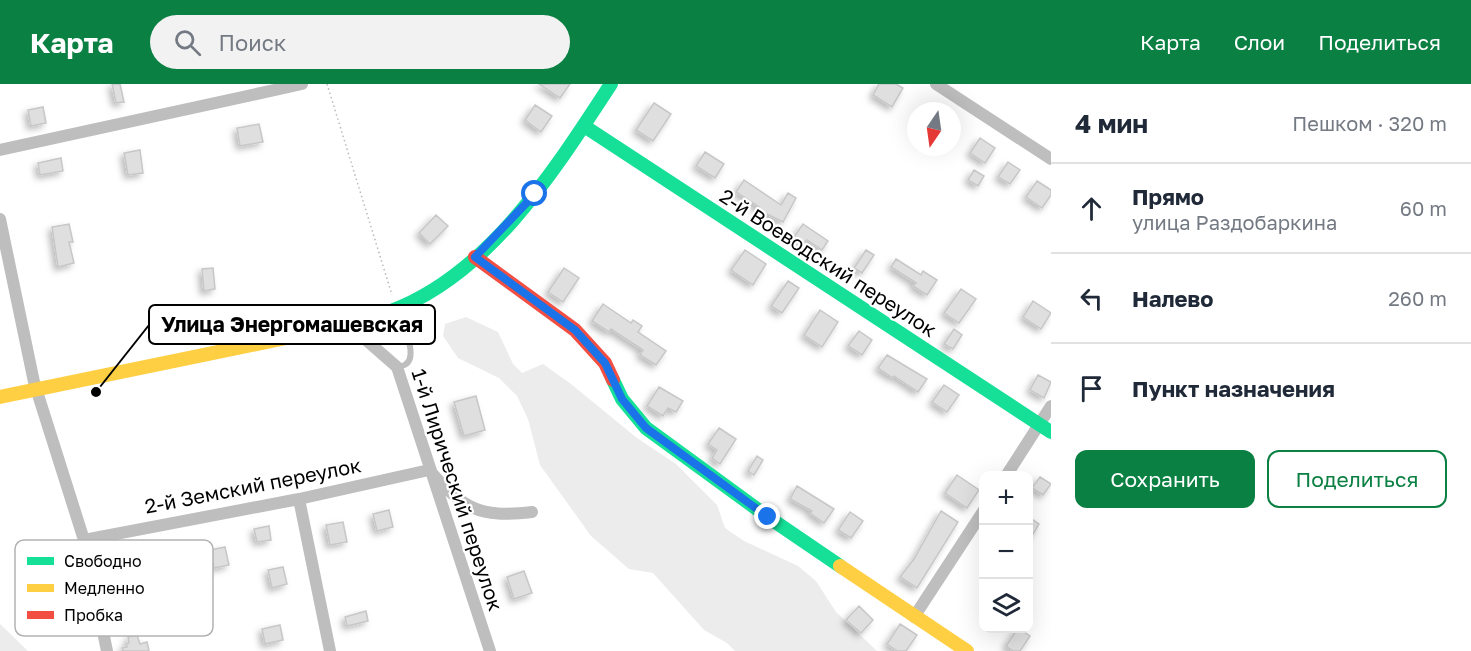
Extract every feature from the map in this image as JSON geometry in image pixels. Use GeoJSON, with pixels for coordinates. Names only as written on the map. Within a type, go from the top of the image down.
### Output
{"type":"FeatureCollection","features":[{"type":"Feature","properties":{"kind":"street"},"geometry":{"type":"LineString","coordinates":[[0,150],[302,84]]}},
{"type":"Feature","properties":{"kind":"street"},"geometry":{"type":"LineString","coordinates":[[0,397],[349,325],[396,309],[443,283],[475,257],[535,194],[611,84]]}},
{"type":"Feature","properties":{"kind":"street"},"geometry":{"type":"LineString","coordinates":[[936,84],[1051,159]]}},
{"type":"Feature","properties":{"kind":"street","name":"2-й Воеводский переулок"},"geometry":{"type":"LineString","coordinates":[[584,126],[1051,432]]}},
{"type":"Feature","properties":{"kind":"street"},"geometry":{"type":"LineString","coordinates":[[0,219],[36,389],[84,540]]}},
{"type":"Feature","properties":{"kind":"street"},"geometry":{"type":"LineString","coordinates":[[475,257],[575,330],[605,363],[622,399],[646,428],[768,517],[967,651]]}},
{"type":"Feature","properties":{"kind":"street","name":"1-й Лирический переулок"},"geometry":{"type":"LineString","coordinates":[[349,325],[397,367],[490,651]]}},
{"type":"Feature","properties":{"kind":"street"},"geometry":{"type":"LineString","coordinates":[[1009,471],[1051,406]]}},
{"type":"Feature","properties":{"kind":"street"},"geometry":{"type":"LineString","coordinates":[[429,470],[453,497],[482,512],[501,515],[532,512]]}},
{"type":"Feature","properties":{"kind":"street","name":"2-й Земский переулок"},"geometry":{"type":"LineString","coordinates":[[84,540],[299,499],[429,470]]}},
{"type":"Feature","properties":{"kind":"street"},"geometry":{"type":"LineString","coordinates":[[299,499],[330,651]]}},
{"type":"Feature","properties":{"kind":"street"},"geometry":{"type":"LineString","coordinates":[[914,617],[979,518]]}},
{"type":"Feature","properties":{"kind":"street"},"geometry":{"type":"LineString","coordinates":[[104,636],[107,651]]}},
{"type":"Feature","properties":{"kind":"lane"},"geometry":{"type":"LineString","coordinates":[[396,309],[412,349],[407,364],[397,367]]}},
{"type":"Feature","properties":{"kind":"path"},"geometry":{"type":"LineString","coordinates":[[327,84],[396,309]]}},
{"type":"Feature","properties":{"kind":"shaded area"},"geometry":{"type":"Polygon","coordinates":[[[466,317],[498,332],[513,364],[522,373],[543,364],[637,438],[676,464],[717,505],[725,528],[744,541],[798,566],[816,581],[836,612],[877,651],[735,651],[727,643],[704,630],[653,573],[629,569],[591,536],[540,465],[528,419],[517,396],[499,378],[458,358],[443,336],[445,324],[466,317]]]}},
{"type":"Feature","properties":{"kind":"shaded area"},"geometry":{"type":"Polygon","coordinates":[[[392,322],[396,331],[397,336],[392,345],[380,343],[369,332],[369,327],[392,322]]]}},
{"type":"Feature","properties":{"kind":"shaded area"},"geometry":{"type":"Polygon","coordinates":[[[0,624],[28,651],[0,651],[0,624]]]}},
{"type":"Feature","properties":{"kind":"building"},"geometry":{"type":"Polygon","coordinates":[[[112,84],[120,84],[124,102],[116,103],[112,84]]]}},
{"type":"Feature","properties":{"kind":"building"},"geometry":{"type":"Polygon","coordinates":[[[539,84],[570,84],[560,98],[539,84]]]}},
{"type":"Feature","properties":{"kind":"building"},"geometry":{"type":"Polygon","coordinates":[[[879,84],[896,84],[903,88],[892,107],[873,95],[879,84]]]}},
{"type":"Feature","properties":{"kind":"building"},"geometry":{"type":"Polygon","coordinates":[[[654,103],[671,114],[653,141],[636,130],[654,103]]]}},
{"type":"Feature","properties":{"kind":"building"},"geometry":{"type":"Polygon","coordinates":[[[535,105],[552,116],[541,132],[525,120],[535,105]]]}},
{"type":"Feature","properties":{"kind":"building"},"geometry":{"type":"Polygon","coordinates":[[[43,107],[46,123],[31,126],[28,110],[43,107]]]}},
{"type":"Feature","properties":{"kind":"building"},"geometry":{"type":"Polygon","coordinates":[[[259,124],[263,142],[240,146],[237,128],[259,124]]]}},
{"type":"Feature","properties":{"kind":"building"},"geometry":{"type":"Polygon","coordinates":[[[980,138],[995,148],[985,163],[970,153],[980,138]]]}},
{"type":"Feature","properties":{"kind":"building"},"geometry":{"type":"Polygon","coordinates":[[[140,150],[143,173],[128,175],[124,153],[140,150]]]}},
{"type":"Feature","properties":{"kind":"building"},"geometry":{"type":"Polygon","coordinates":[[[705,152],[724,164],[715,178],[696,166],[705,152]]]}},
{"type":"Feature","properties":{"kind":"building"},"geometry":{"type":"Polygon","coordinates":[[[61,158],[63,171],[40,175],[38,163],[61,158]]]}},
{"type":"Feature","properties":{"kind":"building"},"geometry":{"type":"Polygon","coordinates":[[[1008,162],[1020,170],[1010,184],[998,177],[1008,162]]]}},
{"type":"Feature","properties":{"kind":"building"},"geometry":{"type":"Polygon","coordinates":[[[974,170],[984,176],[978,186],[968,180],[974,170]]]}},
{"type":"Feature","properties":{"kind":"building"},"geometry":{"type":"Polygon","coordinates":[[[744,180],[781,205],[788,193],[796,198],[783,222],[767,214],[765,217],[757,211],[759,207],[736,192],[744,180]]]}},
{"type":"Feature","properties":{"kind":"building"},"geometry":{"type":"Polygon","coordinates":[[[1037,181],[1051,190],[1051,195],[1042,208],[1026,197],[1037,181]]]}},
{"type":"Feature","properties":{"kind":"building"},"geometry":{"type":"Polygon","coordinates":[[[436,215],[448,226],[430,244],[419,233],[436,215]]]}},
{"type":"Feature","properties":{"kind":"building"},"geometry":{"type":"Polygon","coordinates":[[[69,224],[73,242],[69,242],[74,263],[58,267],[52,227],[69,224]]]}},
{"type":"Feature","properties":{"kind":"building"},"geometry":{"type":"Polygon","coordinates":[[[803,224],[828,241],[822,250],[807,240],[804,243],[794,237],[803,224]]]}},
{"type":"Feature","properties":{"kind":"building"},"geometry":{"type":"Polygon","coordinates":[[[745,250],[766,264],[753,285],[731,270],[745,250]]]}},
{"type":"Feature","properties":{"kind":"building"},"geometry":{"type":"Polygon","coordinates":[[[866,250],[874,255],[862,273],[854,268],[866,250]]]}},
{"type":"Feature","properties":{"kind":"building"},"geometry":{"type":"Polygon","coordinates":[[[896,259],[921,275],[923,271],[937,280],[927,295],[913,286],[916,283],[891,267],[896,259]]]}},
{"type":"Feature","properties":{"kind":"building"},"geometry":{"type":"Polygon","coordinates":[[[213,268],[215,289],[204,291],[202,269],[213,268]]]}},
{"type":"Feature","properties":{"kind":"building"},"geometry":{"type":"Polygon","coordinates":[[[564,268],[579,278],[563,302],[548,292],[564,268]]]}},
{"type":"Feature","properties":{"kind":"building"},"geometry":{"type":"Polygon","coordinates":[[[788,281],[799,288],[782,313],[771,306],[788,281]]]}},
{"type":"Feature","properties":{"kind":"building"},"geometry":{"type":"Polygon","coordinates":[[[961,289],[976,299],[959,323],[944,313],[961,289]]]}},
{"type":"Feature","properties":{"kind":"building"},"geometry":{"type":"Polygon","coordinates":[[[1033,301],[1051,313],[1041,329],[1023,317],[1033,301]]]}},
{"type":"Feature","properties":{"kind":"building"},"geometry":{"type":"Polygon","coordinates":[[[603,304],[631,323],[633,320],[642,326],[638,332],[666,351],[656,365],[640,355],[643,350],[611,329],[609,332],[592,321],[603,304]]]}},
{"type":"Feature","properties":{"kind":"building"},"geometry":{"type":"Polygon","coordinates":[[[820,310],[838,322],[822,347],[804,335],[820,310]]]}},
{"type":"Feature","properties":{"kind":"building"},"geometry":{"type":"Polygon","coordinates":[[[954,329],[962,335],[953,349],[944,344],[954,329]]]}},
{"type":"Feature","properties":{"kind":"building"},"geometry":{"type":"Polygon","coordinates":[[[859,331],[872,340],[862,355],[848,346],[859,331]]]}},
{"type":"Feature","properties":{"kind":"building"},"geometry":{"type":"Polygon","coordinates":[[[887,355],[927,379],[918,392],[878,368],[887,355]]]}},
{"type":"Feature","properties":{"kind":"building"},"geometry":{"type":"Polygon","coordinates":[[[1038,375],[1051,382],[1044,398],[1030,390],[1038,375]]]}},
{"type":"Feature","properties":{"kind":"building"},"geometry":{"type":"Polygon","coordinates":[[[944,385],[959,395],[947,412],[932,402],[944,385]]]}},
{"type":"Feature","properties":{"kind":"building"},"geometry":{"type":"Polygon","coordinates":[[[659,387],[683,401],[676,412],[668,408],[663,416],[647,406],[659,387]]]}},
{"type":"Feature","properties":{"kind":"building"},"geometry":{"type":"Polygon","coordinates":[[[476,396],[485,430],[464,436],[454,402],[476,396]]]}},
{"type":"Feature","properties":{"kind":"building"},"geometry":{"type":"Polygon","coordinates":[[[719,428],[736,439],[720,464],[712,458],[717,450],[708,444],[719,428]]]}},
{"type":"Feature","properties":{"kind":"building"},"geometry":{"type":"Polygon","coordinates":[[[757,456],[763,460],[754,475],[748,471],[757,456]]]}},
{"type":"Feature","properties":{"kind":"building"},"geometry":{"type":"Polygon","coordinates":[[[957,475],[979,490],[967,508],[945,493],[957,475]]]}},
{"type":"Feature","properties":{"kind":"building"},"geometry":{"type":"Polygon","coordinates":[[[1040,477],[1051,484],[1043,495],[1033,487],[1040,477]]]}},
{"type":"Feature","properties":{"kind":"building"},"geometry":{"type":"Polygon","coordinates":[[[797,486],[834,509],[824,523],[810,513],[812,511],[790,499],[797,486]]]}},
{"type":"Feature","properties":{"kind":"building"},"geometry":{"type":"Polygon","coordinates":[[[389,510],[393,527],[377,531],[373,514],[389,510]]]}},
{"type":"Feature","properties":{"kind":"building"},"geometry":{"type":"Polygon","coordinates":[[[941,511],[958,522],[917,588],[900,577],[914,559],[941,511]]]}},
{"type":"Feature","properties":{"kind":"building"},"geometry":{"type":"Polygon","coordinates":[[[850,512],[863,521],[851,538],[838,530],[850,512]]]}},
{"type":"Feature","properties":{"kind":"building"},"geometry":{"type":"Polygon","coordinates":[[[1033,520],[1039,524],[1033,534],[1033,520]]]}},
{"type":"Feature","properties":{"kind":"building"},"geometry":{"type":"Polygon","coordinates":[[[343,522],[347,542],[330,545],[326,525],[343,522]]]}},
{"type":"Feature","properties":{"kind":"building"},"geometry":{"type":"Polygon","coordinates":[[[269,526],[271,540],[257,542],[254,529],[269,526]]]}},
{"type":"Feature","properties":{"kind":"building"},"geometry":{"type":"Polygon","coordinates":[[[225,547],[229,565],[214,568],[213,549],[225,547]]]}},
{"type":"Feature","properties":{"kind":"building"},"geometry":{"type":"Polygon","coordinates":[[[283,567],[287,584],[272,588],[268,570],[283,567]]]}},
{"type":"Feature","properties":{"kind":"building"},"geometry":{"type":"Polygon","coordinates":[[[524,571],[532,593],[514,599],[507,577],[524,571]]]}},
{"type":"Feature","properties":{"kind":"building"},"geometry":{"type":"Polygon","coordinates":[[[859,606],[873,620],[861,633],[846,620],[859,606]]]}},
{"type":"Feature","properties":{"kind":"building"},"geometry":{"type":"Polygon","coordinates":[[[366,611],[368,621],[347,626],[345,617],[366,611]]]}},
{"type":"Feature","properties":{"kind":"building"},"geometry":{"type":"Polygon","coordinates":[[[900,624],[917,635],[906,651],[897,651],[887,644],[900,624]]]}},
{"type":"Feature","properties":{"kind":"building"},"geometry":{"type":"Polygon","coordinates":[[[280,625],[283,640],[265,644],[262,629],[280,625]]]}},
{"type":"Feature","properties":{"kind":"building"},"geometry":{"type":"Polygon","coordinates":[[[1015,633],[1026,633],[1030,636],[1020,651],[1013,651],[1006,646],[1015,633]]]}},
{"type":"Feature","properties":{"kind":"building"},"geometry":{"type":"Polygon","coordinates":[[[137,636],[140,644],[147,642],[149,651],[123,651],[122,648],[127,647],[126,644],[129,643],[128,637],[137,636]]]}},
{"type":"Feature","properties":{"kind":"traffic: fast"},"geometry":{"type":"LineString","coordinates":[[391,311],[427,294],[459,272],[490,245],[543,183],[611,84]]}},
{"type":"Feature","properties":{"kind":"traffic: fast"},"geometry":{"type":"LineString","coordinates":[[584,126],[1051,432]]}},
{"type":"Feature","properties":{"kind":"traffic: fast"},"geometry":{"type":"LineString","coordinates":[[613,380],[622,399],[646,428],[768,517],[840,566]]}},
{"type":"Feature","properties":{"kind":"traffic: slow"},"geometry":{"type":"LineString","coordinates":[[0,397],[349,325],[391,311]]}},
{"type":"Feature","properties":{"kind":"traffic: slow"},"geometry":{"type":"LineString","coordinates":[[840,566],[967,651]]}},
{"type":"Feature","properties":{"kind":"traffic: jam"},"geometry":{"type":"LineString","coordinates":[[475,257],[575,330],[605,363],[613,380]]}},
{"type":"Feature","properties":{"kind":"place","name":"Улица Энергомашевская"},"geometry":{"type":"Point","coordinates":[96,392]}},
{"type":"Feature","properties":{"kind":"route"},"geometry":{"type":"LineString","coordinates":[[535,194],[475,257],[575,330],[605,363],[622,399],[646,428],[768,517]]}}]}
